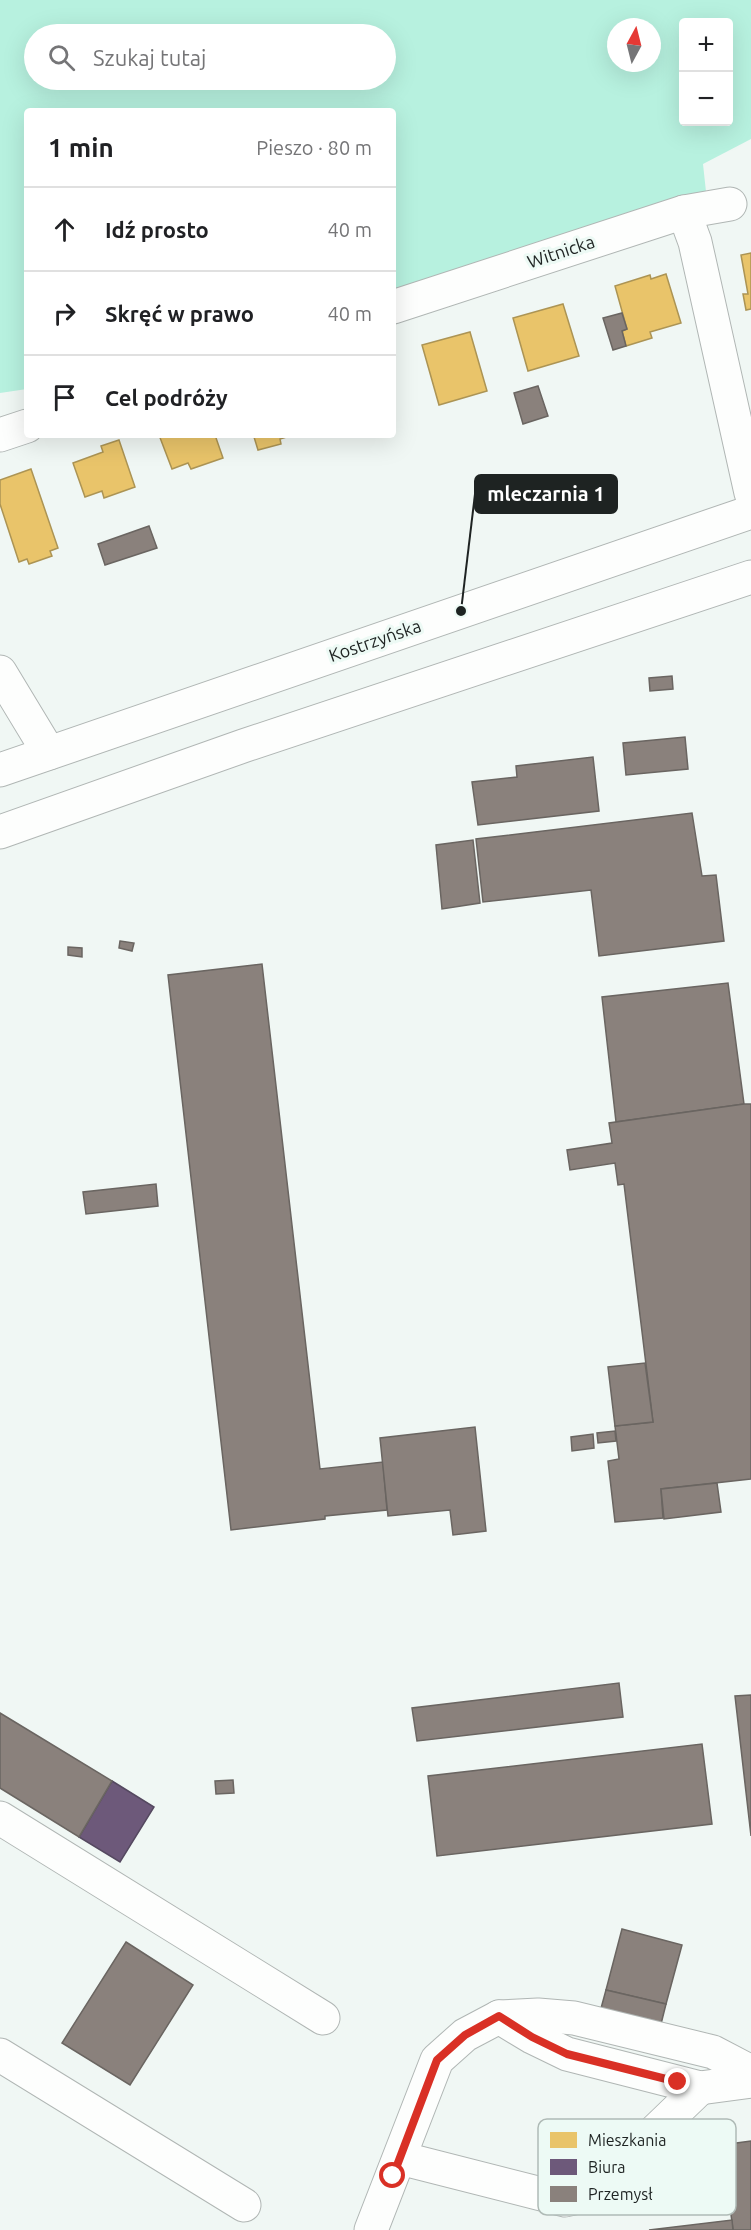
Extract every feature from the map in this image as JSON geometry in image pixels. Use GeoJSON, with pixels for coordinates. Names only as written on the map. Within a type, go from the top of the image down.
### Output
{"type":"FeatureCollection","features":[{"type":"Feature","properties":{"kind":"main road","name":"Witnicka"},"geometry":{"type":"LineString","coordinates":[[396,306],[684,212],[730,204]]}},
{"type":"Feature","properties":{"kind":"main road"},"geometry":{"type":"LineString","coordinates":[[684,212],[694,242],[751,493]]}},
{"type":"Feature","properties":{"kind":"main road"},"geometry":{"type":"LineString","coordinates":[[0,435],[24,427]]}},
{"type":"Feature","properties":{"kind":"main road","name":"Kostrzyńska"},"geometry":{"type":"LineString","coordinates":[[0,770],[751,512]]}},
{"type":"Feature","properties":{"kind":"main road"},"geometry":{"type":"LineString","coordinates":[[0,831],[254,742],[751,577]]}},
{"type":"Feature","properties":{"kind":"main road"},"geometry":{"type":"LineString","coordinates":[[0,672],[49,753]]}},
{"type":"Feature","properties":{"kind":"main road"},"geometry":{"type":"LineString","coordinates":[[0,1818],[323,2018]]}},
{"type":"Feature","properties":{"kind":"main road"},"geometry":{"type":"LineString","coordinates":[[371,2230],[437,2060],[465,2035],[499,2016],[538,2015],[574,2018],[713,2052],[751,2072]]}},
{"type":"Feature","properties":{"kind":"main road"},"geometry":{"type":"LineString","coordinates":[[499,2016],[532,2037],[567,2054],[700,2088],[751,2081]]}},
{"type":"Feature","properties":{"kind":"main road"},"geometry":{"type":"LineString","coordinates":[[0,2055],[244,2205]]}},
{"type":"Feature","properties":{"kind":"main road"},"geometry":{"type":"LineString","coordinates":[[668,2119],[700,2088]]}},
{"type":"Feature","properties":{"kind":"main road"},"geometry":{"type":"LineString","coordinates":[[400,2158],[538,2194]]}},
{"type":"Feature","properties":{"kind":"green space"},"geometry":{"type":"Polygon","coordinates":[[[0,0],[751,0],[751,139],[703,164],[707,201],[396,290],[396,108],[24,108],[24,389],[0,393],[0,0]]]}},
{"type":"Feature","properties":{"kind":"building: Mieszkania"},"geometry":{"type":"Polygon","coordinates":[[[751,253],[751,309],[746,310],[743,294],[748,294],[741,255],[751,253]]]}},
{"type":"Feature","properties":{"kind":"building: Mieszkania"},"geometry":{"type":"Polygon","coordinates":[[[666,274],[681,323],[650,332],[652,338],[626,346],[622,331],[627,329],[615,286],[650,275],[651,279],[666,274]]]}},
{"type":"Feature","properties":{"kind":"building: Mieszkania"},"geometry":{"type":"Polygon","coordinates":[[[563,304],[579,356],[528,371],[513,318],[563,304]]]}},
{"type":"Feature","properties":{"kind":"building: Mieszkania"},"geometry":{"type":"Polygon","coordinates":[[[470,332],[487,391],[439,405],[422,345],[470,332]]]}},
{"type":"Feature","properties":{"kind":"building: Mieszkania"},"geometry":{"type":"Polygon","coordinates":[[[160,438],[216,438],[223,458],[191,469],[188,463],[172,469],[160,438]]]}},
{"type":"Feature","properties":{"kind":"building: Mieszkania"},"geometry":{"type":"Polygon","coordinates":[[[254,438],[283,438],[280,439],[281,444],[258,450],[254,438]]]}},
{"type":"Feature","properties":{"kind":"building: Mieszkania"},"geometry":{"type":"Polygon","coordinates":[[[119,440],[135,487],[104,498],[102,491],[85,497],[73,463],[103,452],[101,446],[119,440]]]}},
{"type":"Feature","properties":{"kind":"building: Mieszkania"},"geometry":{"type":"Polygon","coordinates":[[[31,469],[58,548],[50,551],[52,556],[29,564],[27,559],[19,562],[0,504],[0,480],[31,469]]]}},
{"type":"Feature","properties":{"kind":"building: Biura"},"geometry":{"type":"Polygon","coordinates":[[[112,1781],[154,1807],[120,1862],[79,1837],[112,1781]]]}},
{"type":"Feature","properties":{"kind":"building: Przemysł"},"geometry":{"type":"Polygon","coordinates":[[[622,313],[627,329],[622,331],[626,346],[613,350],[603,318],[622,313]]]}},
{"type":"Feature","properties":{"kind":"building: Przemysł"},"geometry":{"type":"Polygon","coordinates":[[[538,386],[548,416],[523,424],[514,393],[538,386]]]}},
{"type":"Feature","properties":{"kind":"building: Przemysł"},"geometry":{"type":"Polygon","coordinates":[[[149,526],[157,548],[105,565],[98,544],[149,526]]]}},
{"type":"Feature","properties":{"kind":"building: Przemysł"},"geometry":{"type":"Polygon","coordinates":[[[672,676],[673,689],[650,691],[649,678],[672,676]]]}},
{"type":"Feature","properties":{"kind":"building: Przemysł"},"geometry":{"type":"Polygon","coordinates":[[[685,737],[688,769],[626,775],[623,743],[685,737]]]}},
{"type":"Feature","properties":{"kind":"building: Przemysł"},"geometry":{"type":"Polygon","coordinates":[[[593,757],[599,811],[478,825],[472,782],[517,777],[516,766],[593,757]]]}},
{"type":"Feature","properties":{"kind":"building: Przemysł"},"geometry":{"type":"Polygon","coordinates":[[[692,813],[702,876],[716,875],[724,941],[599,956],[591,890],[483,902],[476,839],[692,813]]]}},
{"type":"Feature","properties":{"kind":"building: Przemysł"},"geometry":{"type":"Polygon","coordinates":[[[473,840],[480,903],[442,909],[436,845],[473,840]]]}},
{"type":"Feature","properties":{"kind":"building: Przemysł"},"geometry":{"type":"Polygon","coordinates":[[[120,941],[134,943],[132,951],[119,948],[120,941]]]}},
{"type":"Feature","properties":{"kind":"building: Przemysł"},"geometry":{"type":"Polygon","coordinates":[[[68,947],[82,948],[82,957],[68,955],[68,947]]]}},
{"type":"Feature","properties":{"kind":"building: Przemysł"},"geometry":{"type":"Polygon","coordinates":[[[262,964],[320,1469],[383,1462],[387,1510],[325,1516],[325,1519],[231,1530],[168,975],[262,964]]]}},
{"type":"Feature","properties":{"kind":"building: Przemysł"},"geometry":{"type":"Polygon","coordinates":[[[728,983],[744,1104],[616,1122],[602,997],[728,983]]]}},
{"type":"Feature","properties":{"kind":"building: Przemysł"},"geometry":{"type":"Polygon","coordinates":[[[751,1104],[751,1479],[661,1489],[663,1518],[615,1522],[608,1461],[619,1459],[615,1426],[653,1422],[624,1184],[618,1185],[615,1163],[570,1170],[567,1150],[612,1143],[609,1123],[751,1104]]]}},
{"type":"Feature","properties":{"kind":"building: Przemysł"},"geometry":{"type":"Polygon","coordinates":[[[156,1184],[158,1206],[86,1214],[83,1192],[156,1184]]]}},
{"type":"Feature","properties":{"kind":"building: Przemysł"},"geometry":{"type":"Polygon","coordinates":[[[645,1363],[653,1422],[615,1426],[608,1367],[645,1363]]]}},
{"type":"Feature","properties":{"kind":"building: Przemysł"},"geometry":{"type":"Polygon","coordinates":[[[475,1427],[486,1531],[453,1535],[450,1510],[388,1516],[380,1438],[475,1427]]]}},
{"type":"Feature","properties":{"kind":"building: Przemysł"},"geometry":{"type":"Polygon","coordinates":[[[615,1431],[616,1441],[598,1443],[597,1433],[615,1431]]]}},
{"type":"Feature","properties":{"kind":"building: Przemysł"},"geometry":{"type":"Polygon","coordinates":[[[593,1434],[594,1448],[572,1451],[571,1437],[593,1434]]]}},
{"type":"Feature","properties":{"kind":"building: Przemysł"},"geometry":{"type":"Polygon","coordinates":[[[717,1483],[721,1512],[664,1519],[661,1489],[717,1483]]]}},
{"type":"Feature","properties":{"kind":"building: Przemysł"},"geometry":{"type":"Polygon","coordinates":[[[619,1683],[623,1717],[417,1741],[412,1708],[619,1683]]]}},
{"type":"Feature","properties":{"kind":"building: Przemysł"},"geometry":{"type":"Polygon","coordinates":[[[751,1695],[751,1836],[735,1696],[751,1695]]]}},
{"type":"Feature","properties":{"kind":"building: Przemysł"},"geometry":{"type":"Polygon","coordinates":[[[0,1713],[112,1781],[79,1837],[0,1788],[0,1713]]]}},
{"type":"Feature","properties":{"kind":"building: Przemysł"},"geometry":{"type":"Polygon","coordinates":[[[702,1744],[712,1824],[437,1856],[428,1776],[702,1744]]]}},
{"type":"Feature","properties":{"kind":"building: Przemysł"},"geometry":{"type":"Polygon","coordinates":[[[233,1780],[234,1793],[216,1794],[215,1781],[233,1780]]]}},
{"type":"Feature","properties":{"kind":"building: Przemysł"},"geometry":{"type":"Polygon","coordinates":[[[622,1929],[682,1945],[666,2004],[606,1990],[622,1929]]]}},
{"type":"Feature","properties":{"kind":"building: Przemysł"},"geometry":{"type":"Polygon","coordinates":[[[126,1942],[193,1985],[130,2085],[62,2043],[126,1942]]]}},
{"type":"Feature","properties":{"kind":"building: Przemysł"},"geometry":{"type":"Polygon","coordinates":[[[606,1990],[666,2004],[660,2028],[600,2012],[606,1990]]]}},
{"type":"Feature","properties":{"kind":"building: Przemysł"},"geometry":{"type":"Polygon","coordinates":[[[751,2141],[751,2230],[733,2230],[731,2215],[736,2215],[736,2143],[751,2141]]]}},
{"type":"Feature","properties":{"kind":"building: Przemysł"},"geometry":{"type":"Polygon","coordinates":[[[732,2220],[733,2230],[649,2230],[732,2220]]]}},
{"type":"Feature","properties":{"kind":"place","name":"mleczarnia 1"},"geometry":{"type":"Point","coordinates":[461,611]}},
{"type":"Feature","properties":{"kind":"route"},"geometry":{"type":"LineString","coordinates":[[393,2176],[437,2060],[465,2035],[499,2016],[532,2037],[567,2054],[678,2082]]}}]}
